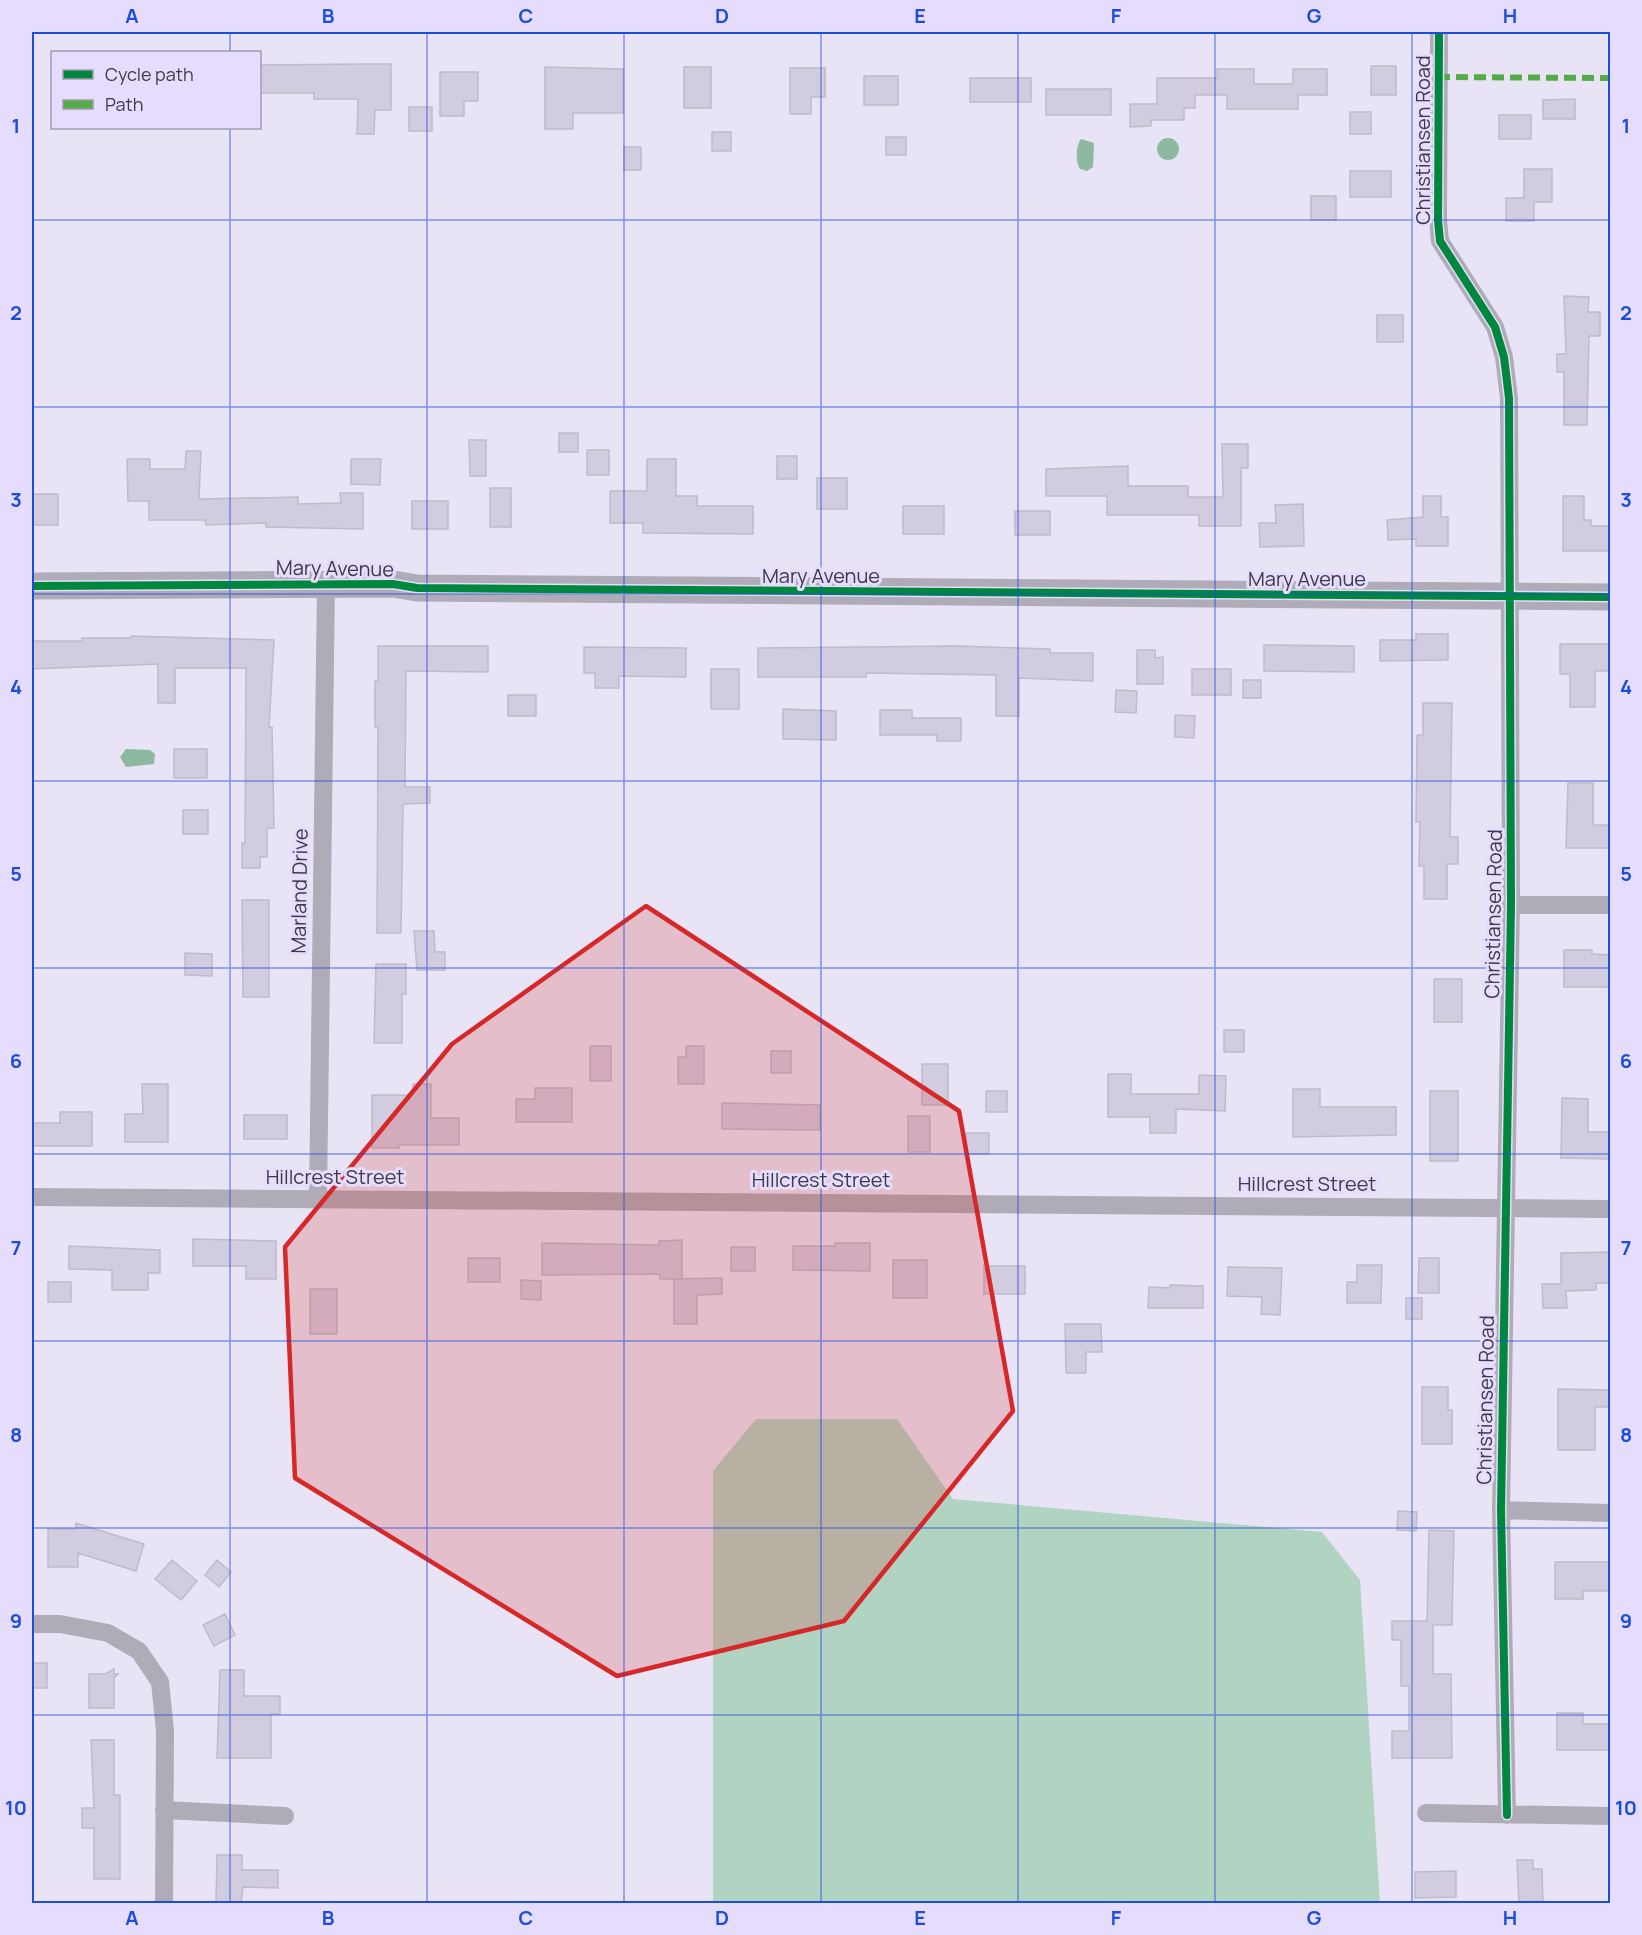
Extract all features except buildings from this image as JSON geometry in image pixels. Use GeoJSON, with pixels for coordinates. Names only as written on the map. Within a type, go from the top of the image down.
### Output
{"type":"FeatureCollection","features":[{"type":"Feature","properties":{"kind":"street","name":"Christiansen Road"},"geometry":{"type":"LineString","coordinates":[[1439,32],[1438,220],[1440,241],[1495,327],[1504,357],[1509,398],[1511,905],[1504,1207],[1501,1510],[1507,1815]]}},
{"type":"Feature","properties":{"kind":"street","name":"Marland Drive"},"geometry":{"type":"LineString","coordinates":[[318,1198],[326,584]]}},
{"type":"Feature","properties":{"kind":"street","name":"Mary Avenue"},"geometry":{"type":"LineString","coordinates":[[32,586],[393,584],[417,588],[1611,597]]}},
{"type":"Feature","properties":{"kind":"street"},"geometry":{"type":"LineString","coordinates":[[1511,905],[1611,905]]}},
{"type":"Feature","properties":{"kind":"street","name":"Hillcrest Street"},"geometry":{"type":"LineString","coordinates":[[32,1197],[1611,1209]]}},
{"type":"Feature","properties":{"kind":"street"},"geometry":{"type":"LineString","coordinates":[[1501,1510],[1611,1512]]}},
{"type":"Feature","properties":{"kind":"street"},"geometry":{"type":"LineString","coordinates":[[32,1624],[60,1624],[108,1633],[139,1651],[160,1682],[165,1731],[164,1904]]}},
{"type":"Feature","properties":{"kind":"street"},"geometry":{"type":"LineString","coordinates":[[164,1810],[285,1816]]}},
{"type":"Feature","properties":{"kind":"street"},"geometry":{"type":"LineString","coordinates":[[1426,1813],[1611,1816]]}},
{"type":"Feature","properties":{"kind":"highlighted area"},"geometry":{"type":"Polygon","coordinates":[[[646,906],[959,1111],[1013,1411],[844,1621],[617,1676],[295,1478],[285,1247],[452,1044],[646,906]]]}},
{"type":"Feature","properties":{"kind":"shaded area"},"geometry":{"type":"Polygon","coordinates":[[[1168,138],[1176,141],[1179,149],[1176,157],[1168,160],[1160,157],[1157,149],[1160,141],[1168,138]]]}},
{"type":"Feature","properties":{"kind":"shaded area"},"geometry":{"type":"Polygon","coordinates":[[[1081,139],[1094,143],[1093,167],[1087,171],[1080,169],[1077,162],[1077,149],[1081,139]]]}},
{"type":"Feature","properties":{"kind":"shaded area"},"geometry":{"type":"Polygon","coordinates":[[[126,749],[150,750],[155,754],[154,764],[126,767],[120,757],[126,749]]]}},
{"type":"Feature","properties":{"kind":"shaded area"},"geometry":{"type":"Polygon","coordinates":[[[756,1419],[897,1419],[953,1499],[1322,1532],[1360,1580],[1380,1903],[713,1903],[713,1471],[756,1419]]]}},
{"type":"Feature","properties":{"kind":"marked path"},"geometry":{"type":"LineString","coordinates":[[1438,77],[1610,78]]}},
{"type":"Feature","properties":{"kind":"cycle path"},"geometry":{"type":"LineString","coordinates":[[1439,32],[1438,220],[1440,241],[1495,327],[1504,357],[1509,398],[1511,905],[1501,1510],[1507,1815]]}},
{"type":"Feature","properties":{"kind":"cycle path"},"geometry":{"type":"LineString","coordinates":[[32,586],[393,584],[417,588],[1610,597]]}}]}
